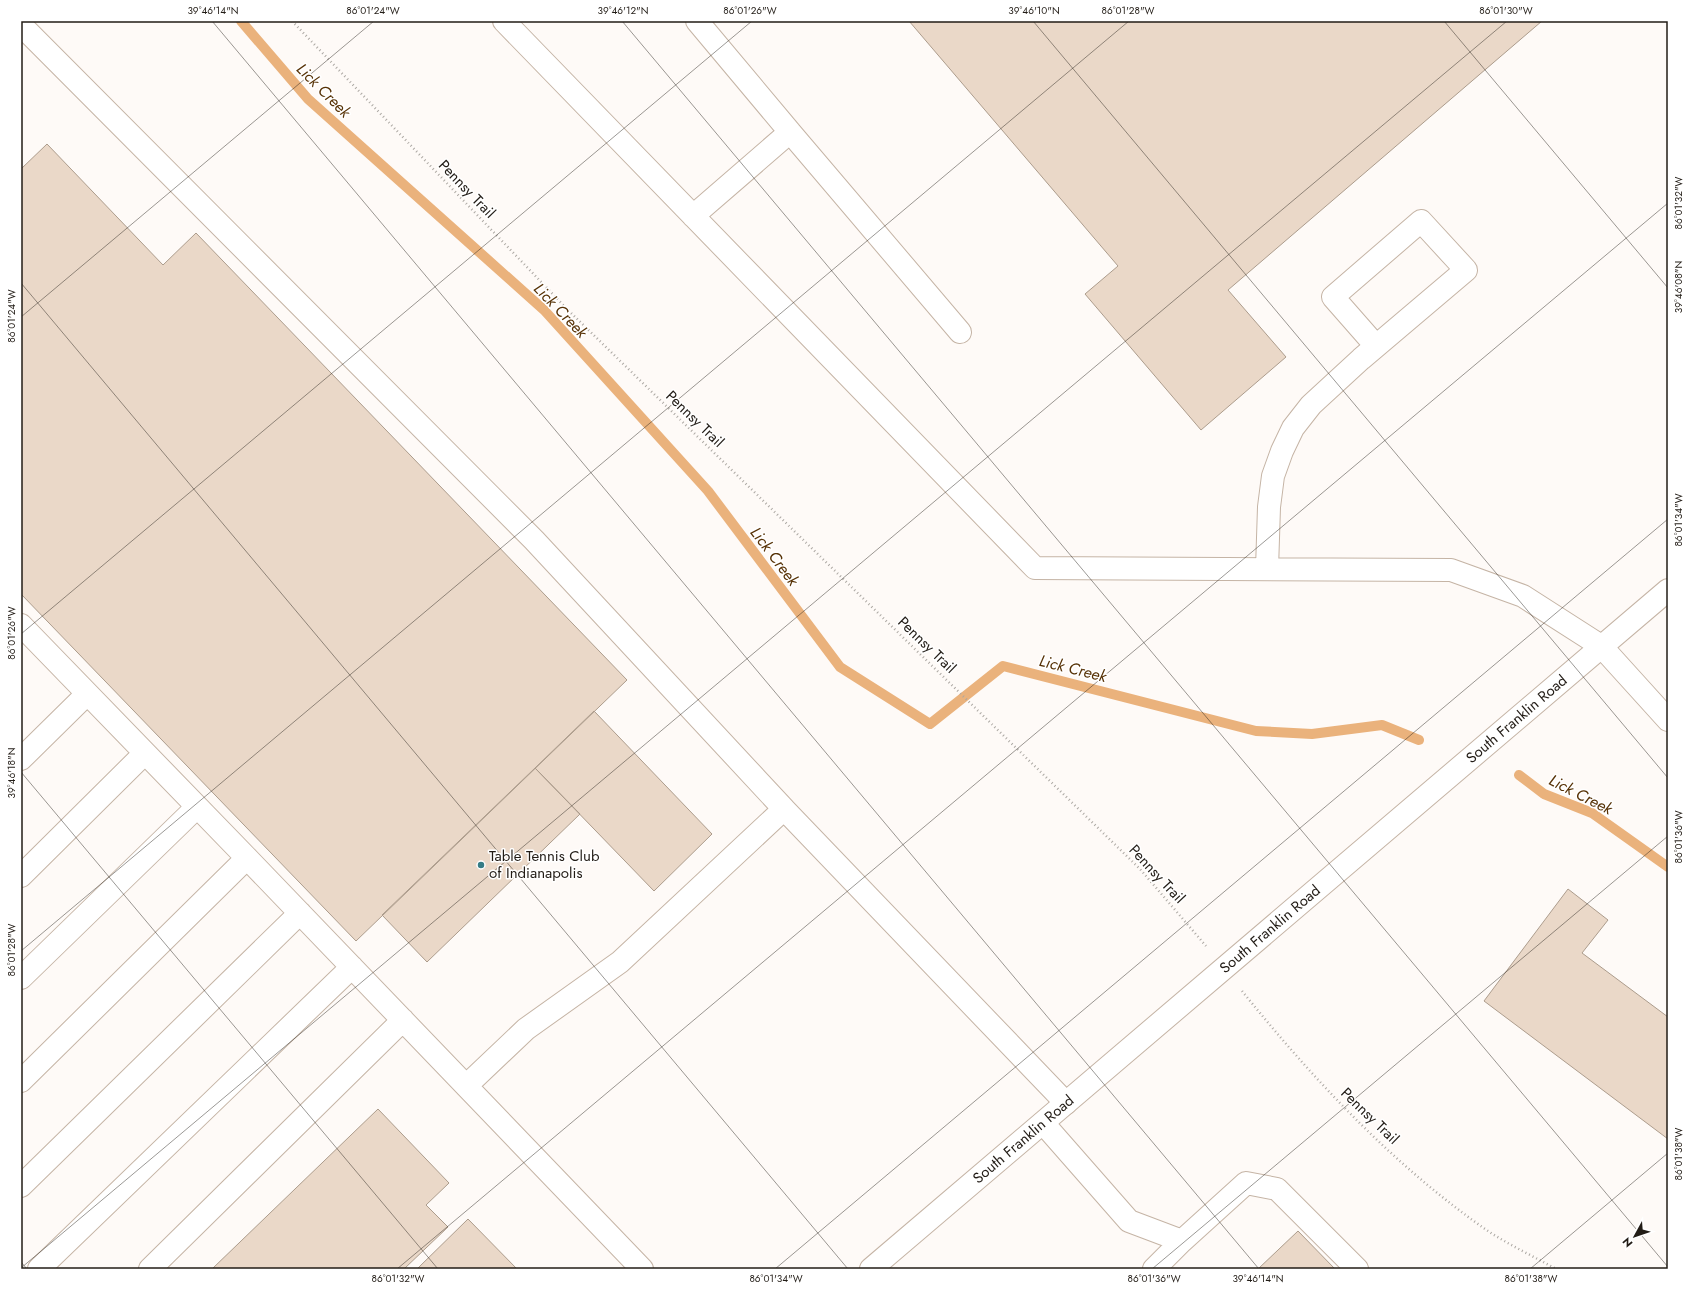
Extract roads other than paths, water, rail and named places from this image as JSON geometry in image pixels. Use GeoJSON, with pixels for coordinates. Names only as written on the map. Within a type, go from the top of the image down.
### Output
{"type":"FeatureCollection","features":[{"type":"Feature","properties":{"kind":"main road"},"geometry":{"type":"LineString","coordinates":[[504,21],[1034,568],[1451,570],[1523,596],[1601,646],[1668,720]]}},
{"type":"Feature","properties":{"kind":"main road"},"geometry":{"type":"LineString","coordinates":[[697,21],[960,332]]}},
{"type":"Feature","properties":{"kind":"main road"},"geometry":{"type":"LineString","coordinates":[[21,25],[534,540],[784,808],[1066,1103]]}},
{"type":"Feature","properties":{"kind":"main road"},"geometry":{"type":"LineString","coordinates":[[693,216],[790,132]]}},
{"type":"Feature","properties":{"kind":"main road"},"geometry":{"type":"LineString","coordinates":[[1267,569],[1269,506],[1273,476],[1282,451],[1293,428],[1311,406],[1376,346],[1466,270],[1421,221],[1333,297],[1376,346]]}},
{"type":"Feature","properties":{"kind":"main road","name":"South Franklin Road"},"geometry":{"type":"LineString","coordinates":[[871,1269],[1668,590]]}},
{"type":"Feature","properties":{"kind":"main road"},"geometry":{"type":"LineString","coordinates":[[24,635],[87,694],[247,858],[466,1086],[635,1267]]}},
{"type":"Feature","properties":{"kind":"main road"},"geometry":{"type":"LineString","coordinates":[[21,759],[87,694]]}},
{"type":"Feature","properties":{"kind":"main road"},"geometry":{"type":"LineString","coordinates":[[21,876],[145,753]]}},
{"type":"Feature","properties":{"kind":"main road"},"geometry":{"type":"LineString","coordinates":[[21,978],[197,807]]}},
{"type":"Feature","properties":{"kind":"main road"},"geometry":{"type":"LineString","coordinates":[[466,1086],[526,1028],[620,962],[784,808]]}},
{"type":"Feature","properties":{"kind":"main road"},"geometry":{"type":"LineString","coordinates":[[21,1081],[247,858]]}},
{"type":"Feature","properties":{"kind":"main road"},"geometry":{"type":"LineString","coordinates":[[21,1186],[300,914]]}},
{"type":"Feature","properties":{"kind":"main road"},"geometry":{"type":"LineString","coordinates":[[39,1269],[352,967]]}},
{"type":"Feature","properties":{"kind":"main road"},"geometry":{"type":"LineString","coordinates":[[150,1269],[403,1020]]}},
{"type":"Feature","properties":{"kind":"main road"},"geometry":{"type":"LineString","coordinates":[[1043,1123],[1129,1221],[1182,1241]]}},
{"type":"Feature","properties":{"kind":"main road"},"geometry":{"type":"LineString","coordinates":[[1154,1269],[1182,1241],[1246,1183],[1277,1189],[1357,1269]]}},
{"type":"Feature","properties":{"kind":"waterway","name":"Lick Creek"},"geometry":{"type":"LineString","coordinates":[[241,21],[308,99],[544,310],[708,491],[840,667],[930,724],[1003,666],[1256,731],[1312,734],[1382,725],[1419,740]]}},
{"type":"Feature","properties":{"kind":"waterway","name":"Lick Creek"},"geometry":{"type":"LineString","coordinates":[[1519,775],[1544,794],[1592,813],[1668,867]]}},
{"type":"Feature","properties":{"kind":"place","name":"Table Tennis Club of Indianapolis"},"geometry":{"type":"Point","coordinates":[481,865]}}]}
